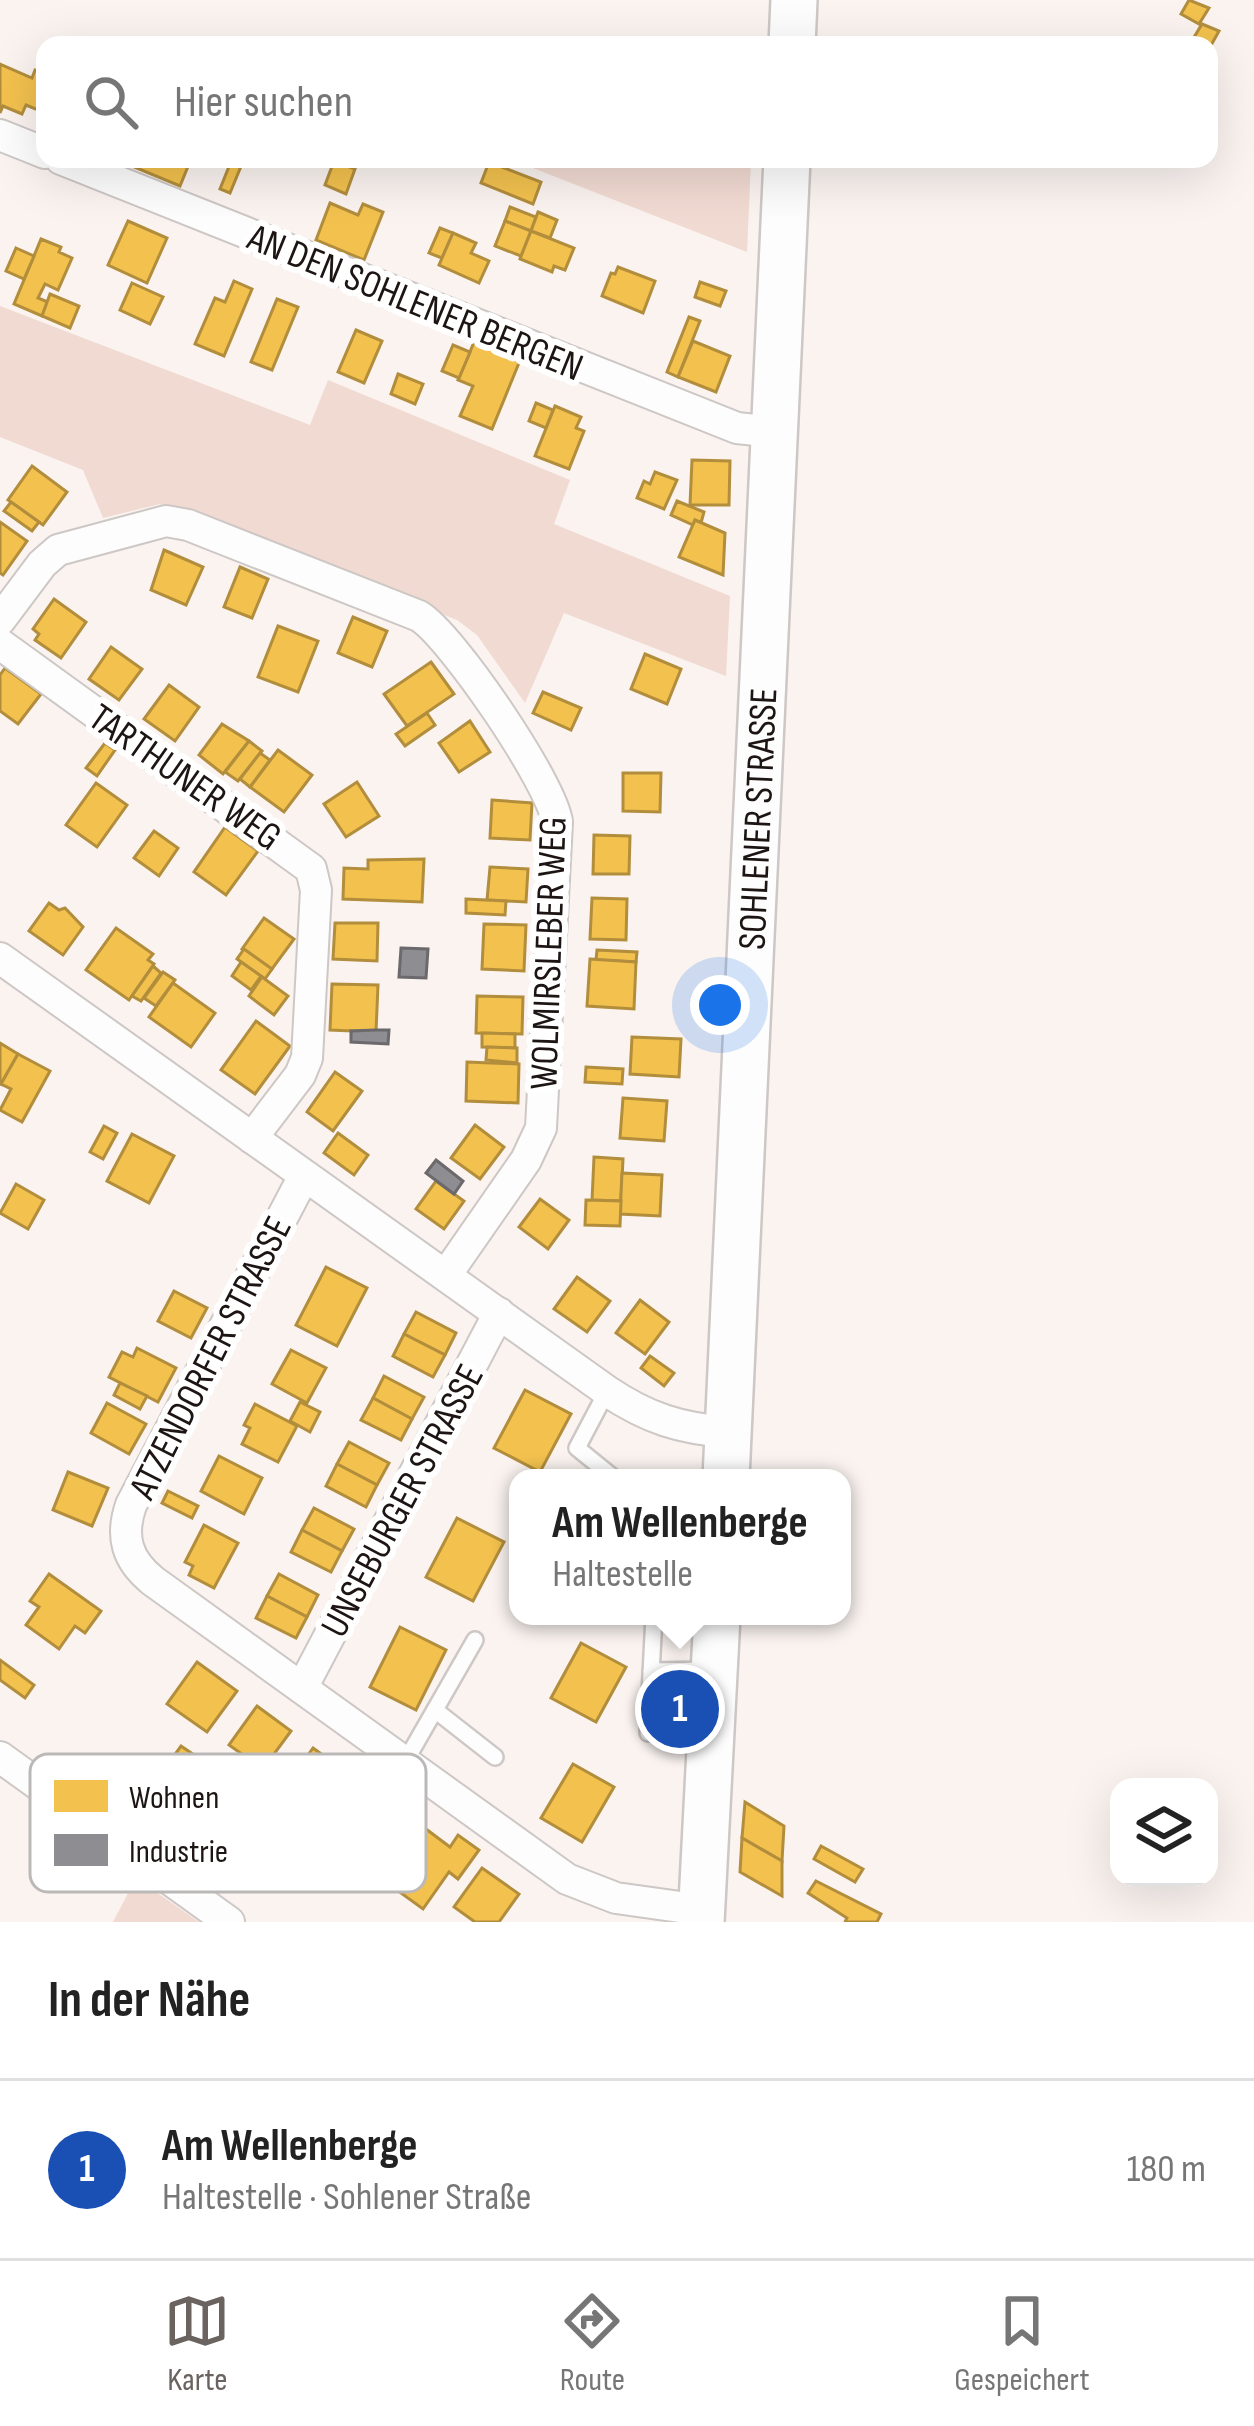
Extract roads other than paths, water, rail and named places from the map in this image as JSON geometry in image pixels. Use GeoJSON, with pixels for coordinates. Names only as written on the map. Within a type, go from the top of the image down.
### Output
{"type":"FeatureCollection","features":[{"type":"Feature","properties":{"kind":"street"},"geometry":{"type":"LineString","coordinates":[[792,36],[794,0]]}},
{"type":"Feature","properties":{"kind":"street"},"geometry":{"type":"LineString","coordinates":[[0,135],[36,149]]}},
{"type":"Feature","properties":{"kind":"street","name":"AN DEN SOHLENER BERGEN"},"geometry":{"type":"LineString","coordinates":[[84,168],[737,429],[774,432]]}},
{"type":"Feature","properties":{"kind":"street","name":"SOHLENER STRASSE"},"geometry":{"type":"LineString","coordinates":[[727,1469],[787,168]]}},
{"type":"Feature","properties":{"kind":"street","name":"WOLMIRSLEBER WEG"},"geometry":{"type":"LineString","coordinates":[[0,620],[58,550],[158,522],[178,522],[424,619],[444,637],[507,729],[548,791],[556,817],[542,1120],[526,1160],[446,1275]]}},
{"type":"Feature","properties":{"kind":"street","name":"TARTHUNER WEG"},"geometry":{"type":"LineString","coordinates":[[0,644],[302,859],[313,873],[308,1058],[252,1138]]}},
{"type":"Feature","properties":{"kind":"street"},"geometry":{"type":"LineString","coordinates":[[0,958],[607,1391],[661,1422],[683,1429],[729,1432]]}},
{"type":"Feature","properties":{"kind":"street","name":"ATZENDORFER STRASSE"},"geometry":{"type":"LineString","coordinates":[[304,1176],[131,1505],[124,1534],[131,1556],[147,1577],[394,1754]]}},
{"type":"Feature","properties":{"kind":"street","name":"UNSEBURGER STRASSE"},"geometry":{"type":"LineString","coordinates":[[302,1688],[500,1313]]}},
{"type":"Feature","properties":{"kind":"street"},"geometry":{"type":"LineString","coordinates":[[702,1916],[716,1625]]}},
{"type":"Feature","properties":{"kind":"street"},"geometry":{"type":"LineString","coordinates":[[0,1757],[30,1779]]}},
{"type":"Feature","properties":{"kind":"street","name":"ATZENDORFER STRASSE"},"geometry":{"type":"LineString","coordinates":[[426,1777],[578,1884],[702,1916]]}},
{"type":"Feature","properties":{"kind":"street"},"geometry":{"type":"LineString","coordinates":[[188,1892],[230,1922]]}},
{"type":"Feature","properties":{"kind":"lane"},"geometry":{"type":"LineString","coordinates":[[603,1469],[578,1448],[607,1391]]}},
{"type":"Feature","properties":{"kind":"lane"},"geometry":{"type":"LineString","coordinates":[[648,1733],[654,1625]]}},
{"type":"Feature","properties":{"kind":"lane"},"geometry":{"type":"LineString","coordinates":[[410,1754],[475,1640]]}},
{"type":"Feature","properties":{"kind":"lane"},"geometry":{"type":"LineString","coordinates":[[651,1671],[714,1670]]}},
{"type":"Feature","properties":{"kind":"lane"},"geometry":{"type":"LineString","coordinates":[[435,1710],[495,1756]]}},
{"type":"Feature","properties":{"kind":"place","name":"Am Wellenberge"},"geometry":{"type":"Point","coordinates":[680,1709]}}]}
